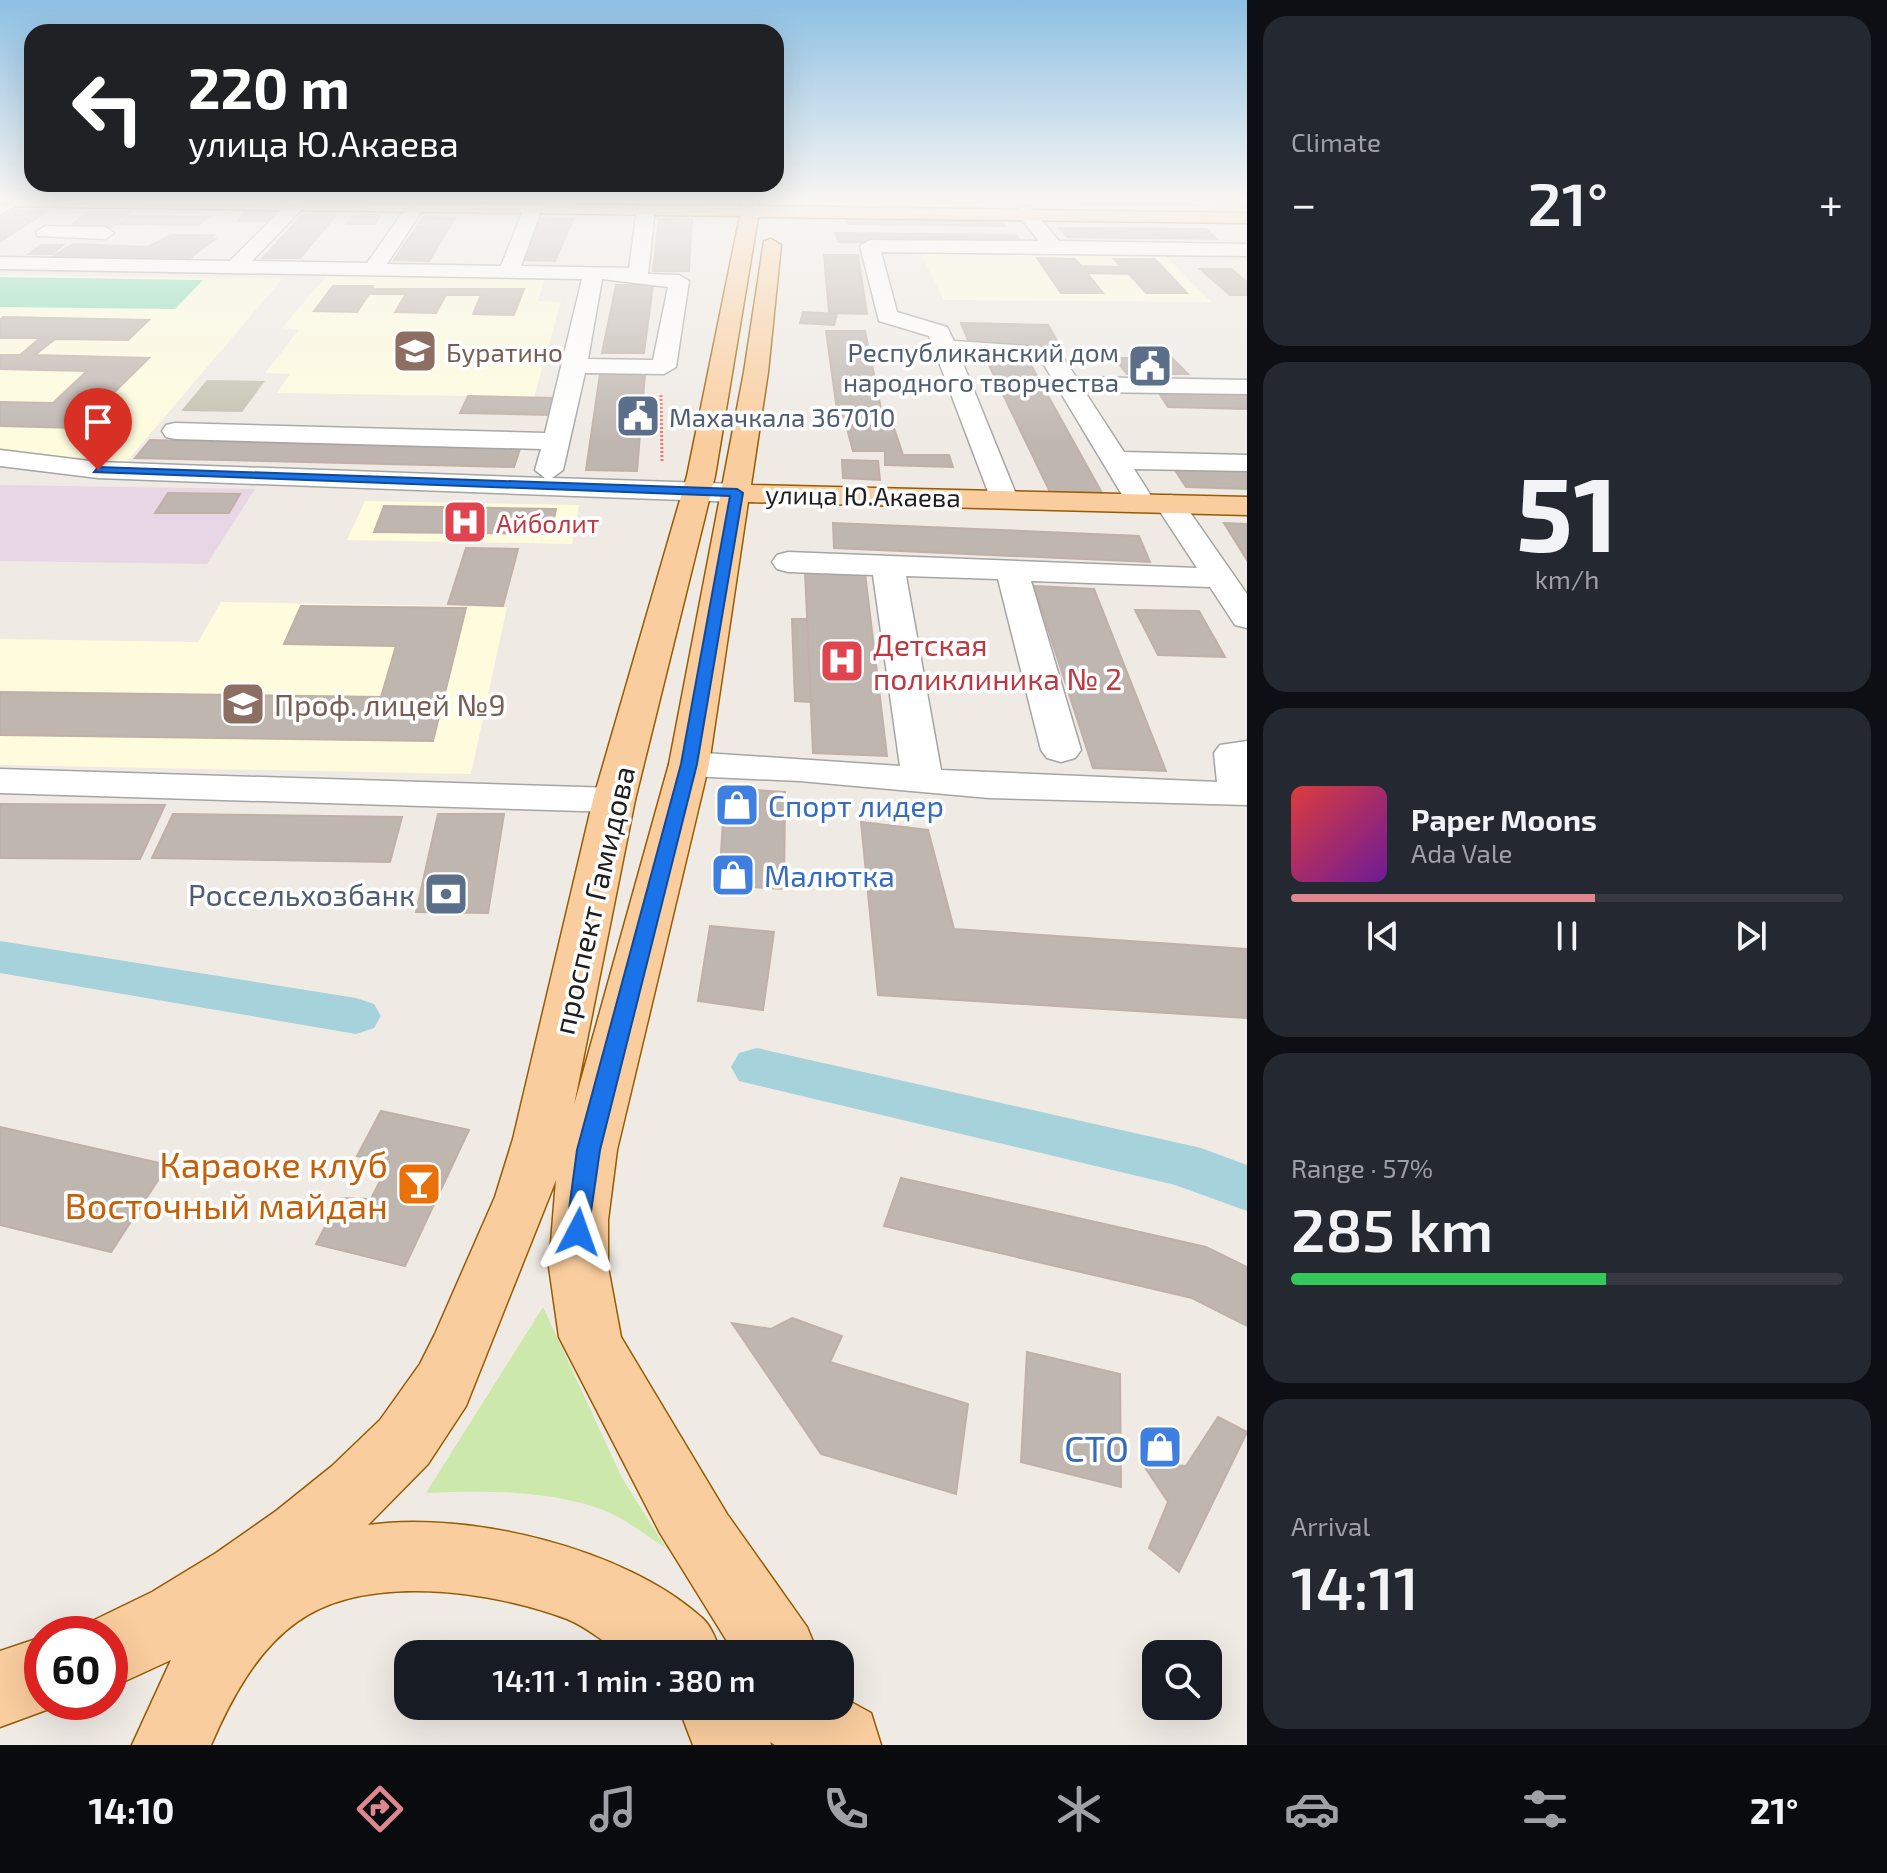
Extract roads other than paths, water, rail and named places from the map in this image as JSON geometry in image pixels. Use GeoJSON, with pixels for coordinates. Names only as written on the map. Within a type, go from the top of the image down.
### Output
{"type":"FeatureCollection","features":[{"type":"Feature","properties":{"kind":"main road","name":"проспект Гамидова"},"geometry":{"type":"LineString","coordinates":[[278,1569],[409,1443],[443,1385],[523,1197],[540,1139],[614,800],[698,492],[745,280]]}},
{"type":"Feature","properties":{"kind":"main road","name":"проспект Гамидова"},"geometry":{"type":"LineString","coordinates":[[707,1640],[684,1512],[591,1338],[578,1271],[578,1232],[589,1150],[689,764],[698,492],[756,372],[759,280]]}},
{"type":"Feature","properties":{"kind":"main road","name":"улица Ю.Акаева"},"geometry":{"type":"LineString","coordinates":[[698,492],[1247,506]]}},
{"type":"Feature","properties":{"kind":"main road"},"geometry":{"type":"LineString","coordinates":[[128,1642],[278,1569],[313,1575],[392,1555],[509,1565],[603,1598],[705,1640]]}},
{"type":"Feature","properties":{"kind":"main road"},"geometry":{"type":"LineString","coordinates":[[171,1745],[190,1699],[278,1569]]}},
{"type":"Feature","properties":{"kind":"main road"},"geometry":{"type":"LineString","coordinates":[[0,1689],[24,1681]]}},
{"type":"Feature","properties":{"kind":"main road"},"geometry":{"type":"LineString","coordinates":[[722,1720],[732,1745]]}},
{"type":"Feature","properties":{"kind":"main road"},"geometry":{"type":"LineString","coordinates":[[746,1720],[747,1745]]}},
{"type":"Feature","properties":{"kind":"street"},"geometry":{"type":"LineString","coordinates":[[545,488],[575,366],[592,280]]}},
{"type":"Feature","properties":{"kind":"street"},"geometry":{"type":"LineString","coordinates":[[575,366],[663,380],[679,281],[656,280]]}},
{"type":"Feature","properties":{"kind":"street"},"geometry":{"type":"LineString","coordinates":[[878,280],[887,316],[939,332],[1003,499]]}},
{"type":"Feature","properties":{"kind":"street"},"geometry":{"type":"LineString","coordinates":[[946,348],[1049,353],[1115,460],[1218,578],[1247,618]]}},
{"type":"Feature","properties":{"kind":"street"},"geometry":{"type":"LineString","coordinates":[[1070,384],[1247,387]]}},
{"type":"Feature","properties":{"kind":"street"},"geometry":{"type":"LineString","coordinates":[[476,419],[517,420],[523,433],[555,441]]}},
{"type":"Feature","properties":{"kind":"street"},"geometry":{"type":"LineString","coordinates":[[175,431],[555,441]]}},
{"type":"Feature","properties":{"kind":"street","name":"улица Ю.Акаева"},"geometry":{"type":"LineString","coordinates":[[0,458],[98,470],[698,492]]}},
{"type":"Feature","properties":{"kind":"street"},"geometry":{"type":"LineString","coordinates":[[1115,460],[1247,463]]}},
{"type":"Feature","properties":{"kind":"street"},"geometry":{"type":"LineString","coordinates":[[788,562],[1218,578]]}},
{"type":"Feature","properties":{"kind":"street"},"geometry":{"type":"LineString","coordinates":[[888,567],[922,778]]}},
{"type":"Feature","properties":{"kind":"street"},"geometry":{"type":"LineString","coordinates":[[1012,571],[1061,750]]}},
{"type":"Feature","properties":{"kind":"street"},"geometry":{"type":"LineString","coordinates":[[689,764],[922,778],[989,786],[1238,795],[1234,753],[1247,753]]}},
{"type":"Feature","properties":{"kind":"street"},"geometry":{"type":"LineString","coordinates":[[0,781],[614,800]]}},
{"type":"Feature","properties":{"kind":"waterway"},"geometry":{"type":"LineString","coordinates":[[0,957],[356,1016]]}},
{"type":"Feature","properties":{"kind":"waterway"},"geometry":{"type":"LineString","coordinates":[[757,1067],[1181,1164],[1247,1188]]}},
{"type":"Feature","properties":{"kind":"place","name":"Буратино"},"geometry":{"type":"Point","coordinates":[415,351]}},
{"type":"Feature","properties":{"kind":"place","name":"Республиканский дом народного творчества"},"geometry":{"type":"Point","coordinates":[1150,366]}},
{"type":"Feature","properties":{"kind":"place","name":"Махачкала 367010"},"geometry":{"type":"Point","coordinates":[638,416]}},
{"type":"Feature","properties":{"kind":"place","name":"Айболит"},"geometry":{"type":"Point","coordinates":[465,522]}},
{"type":"Feature","properties":{"kind":"place","name":"Детская поликлиника № 2"},"geometry":{"type":"Point","coordinates":[842,661]}},
{"type":"Feature","properties":{"kind":"place","name":"Проф. лицей №9"},"geometry":{"type":"Point","coordinates":[243,704]}},
{"type":"Feature","properties":{"kind":"place","name":"Спорт лидер"},"geometry":{"type":"Point","coordinates":[737,805]}},
{"type":"Feature","properties":{"kind":"place","name":"Малютка"},"geometry":{"type":"Point","coordinates":[733,875]}},
{"type":"Feature","properties":{"kind":"place","name":"Россельхозбанк"},"geometry":{"type":"Point","coordinates":[446,894]}},
{"type":"Feature","properties":{"kind":"place","name":"Караоке клуб Восточный майдан"},"geometry":{"type":"Point","coordinates":[419,1184]}},
{"type":"Feature","properties":{"kind":"place","name":"СТО"},"geometry":{"type":"Point","coordinates":[1160,1447]}}]}
